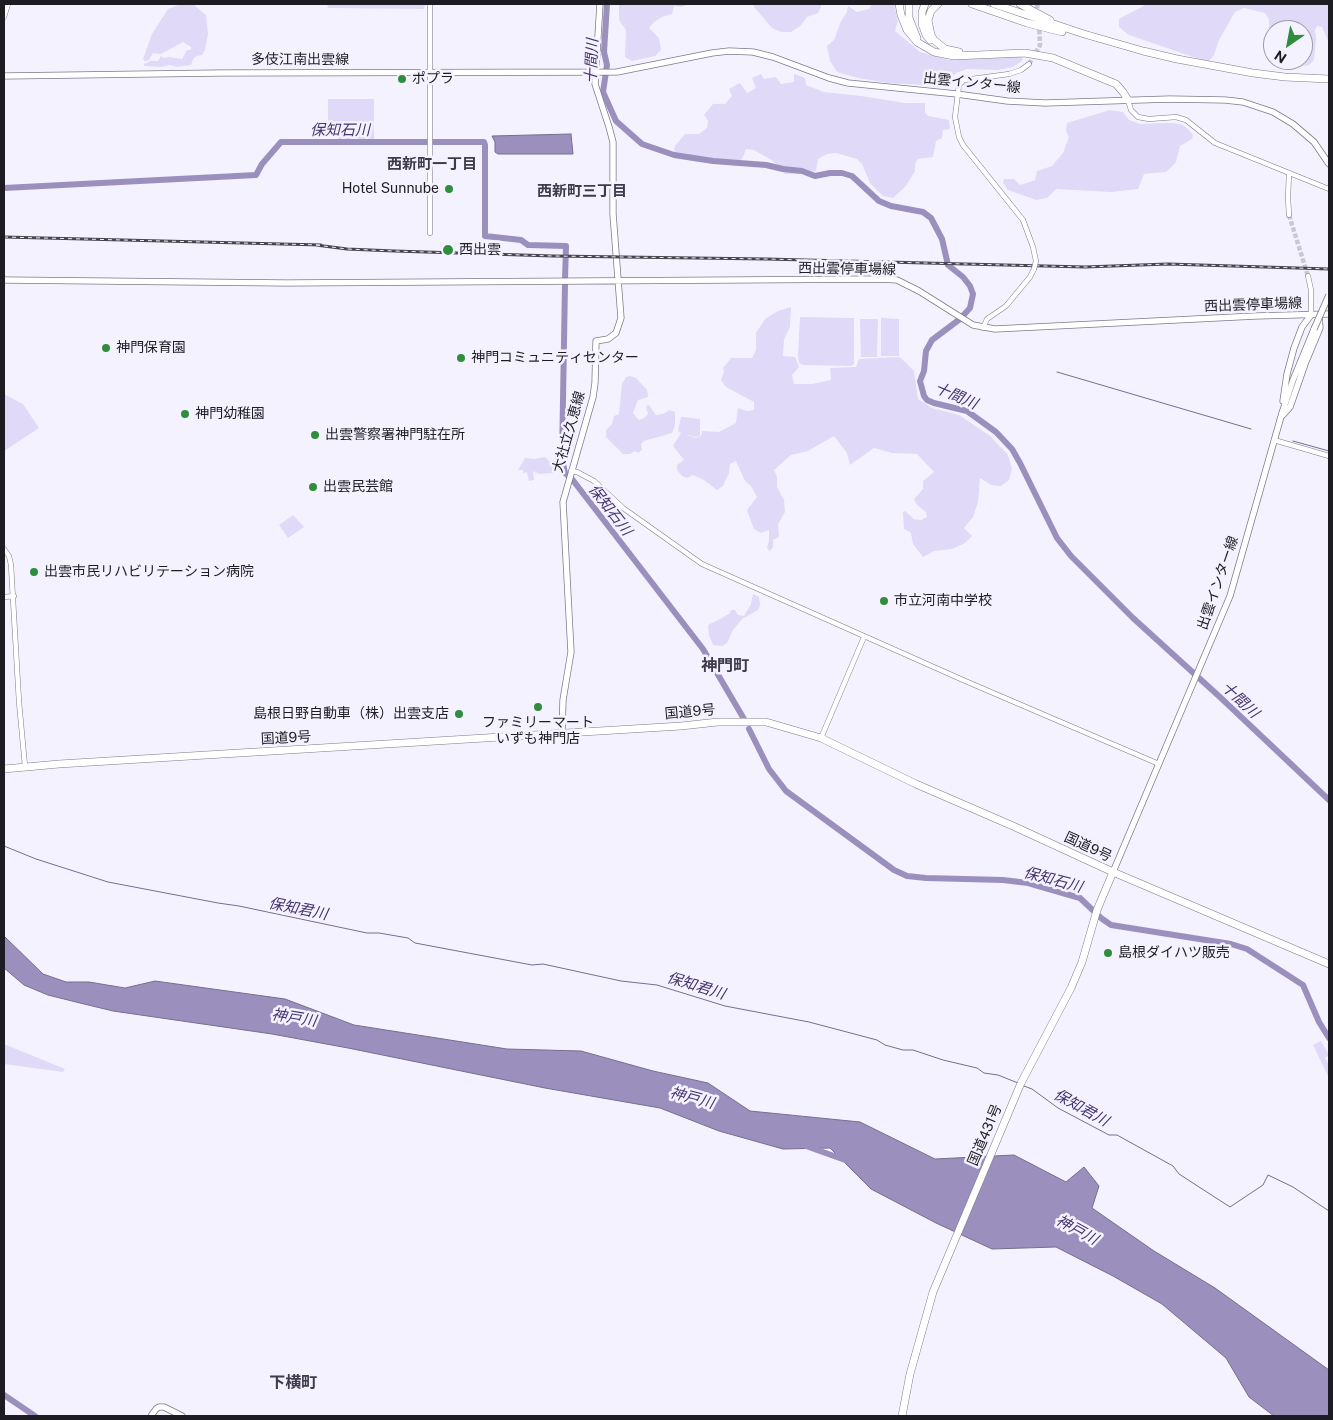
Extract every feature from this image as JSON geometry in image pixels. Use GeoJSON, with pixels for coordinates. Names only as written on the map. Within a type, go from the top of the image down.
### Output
{"type":"FeatureCollection","features":[{"type":"Feature","properties":{"kind":"highway"},"geometry":{"type":"LineString","coordinates":[[899,4],[907,30],[917,42],[934,52],[949,56],[1025,53],[1053,58],[1116,84],[1124,92],[1128,100]]}},
{"type":"Feature","properties":{"kind":"highway"},"geometry":{"type":"LineString","coordinates":[[909,4],[911,24],[916,36],[926,48]]}},
{"type":"Feature","properties":{"kind":"highway"},"geometry":{"type":"LineString","coordinates":[[925,4],[922,18],[923,30],[929,39],[945,49],[957,52],[1008,49],[1026,50],[1054,56],[1118,81],[1128,90],[1128,100]]}},
{"type":"Feature","properties":{"kind":"highway"},"geometry":{"type":"LineString","coordinates":[[938,4],[931,11],[928,26],[934,40],[945,49]]}},
{"type":"Feature","properties":{"kind":"highway"},"geometry":{"type":"LineString","coordinates":[[972,4],[1027,23],[1207,65],[1285,77],[1329,79]]}},
{"type":"Feature","properties":{"kind":"highway"},"geometry":{"type":"LineString","coordinates":[[994,4],[1099,39]]}},
{"type":"Feature","properties":{"kind":"highway"},"geometry":{"type":"LineString","coordinates":[[1020,4],[1084,34]]}},
{"type":"Feature","properties":{"kind":"highway","name":"国道9号"},"geometry":{"type":"LineString","coordinates":[[4,769],[25,766],[747,721],[766,722],[821,738],[916,784],[1113,872],[1329,964]]}},
{"type":"Feature","properties":{"kind":"highway","name":"国道431号"},"geometry":{"type":"LineString","coordinates":[[902,1416],[912,1366],[933,1292],[1020,1083],[1071,988],[1082,962],[1096,914],[1113,872]]}},
{"type":"Feature","properties":{"kind":"main road","name":"大社立久恵線"},"geometry":{"type":"LineString","coordinates":[[562,733],[563,700],[571,652],[562,511],[570,475],[593,397],[596,342],[603,341],[616,333],[620,323],[613,214],[613,142],[610,126],[594,84],[599,73],[600,4]]}},
{"type":"Feature","properties":{"kind":"main road","name":"出雲インター線"},"geometry":{"type":"LineString","coordinates":[[599,73],[712,53],[729,51],[753,52],[848,83],[1026,102],[1128,100],[1218,100],[1243,102],[1280,116],[1301,130],[1319,148],[1329,164]]}},
{"type":"Feature","properties":{"kind":"main road","name":"多伎江南出雲線"},"geometry":{"type":"LineString","coordinates":[[4,76],[430,72],[599,73]]}},
{"type":"Feature","properties":{"kind":"main road","name":"西出雲停車場線"},"geometry":{"type":"LineString","coordinates":[[4,280],[287,283],[897,280],[973,325],[995,329],[1320,315]]}},
{"type":"Feature","properties":{"kind":"main road","name":"出雲インター線"},"geometry":{"type":"LineString","coordinates":[[1113,872],[1230,596],[1281,415],[1293,380],[1329,295]]}},
{"type":"Feature","properties":{"kind":"main road"},"geometry":{"type":"LineString","coordinates":[[1281,415],[1290,407],[1320,328],[1320,315],[1329,314]]}},
{"type":"Feature","properties":{"kind":"main road"},"geometry":{"type":"LineString","coordinates":[[1281,415],[1287,374],[1302,327],[1311,315]]}},
{"type":"Feature","properties":{"kind":"main road"},"geometry":{"type":"LineString","coordinates":[[1296,316],[1301,321],[1302,327]]}},
{"type":"Feature","properties":{"kind":"main road"},"geometry":{"type":"LineString","coordinates":[[151,1416],[156,1409],[164,1407],[182,1416]]}},
{"type":"Feature","properties":{"kind":"street"},"geometry":{"type":"LineString","coordinates":[[4,17],[8,4]]}},
{"type":"Feature","properties":{"kind":"street"},"geometry":{"type":"LineString","coordinates":[[430,4],[430,233]]}},
{"type":"Feature","properties":{"kind":"street"},"geometry":{"type":"LineString","coordinates":[[983,328],[987,319],[1006,306],[1030,277],[1036,260],[1031,239],[1023,220],[959,137],[955,117],[957,94],[959,85],[964,80],[1009,74],[1021,70],[1028,64]]}},
{"type":"Feature","properties":{"kind":"street"},"geometry":{"type":"LineString","coordinates":[[1128,100],[1131,110],[1138,118],[1176,117],[1186,120],[1215,143],[1329,189]]}},
{"type":"Feature","properties":{"kind":"street"},"geometry":{"type":"LineString","coordinates":[[1289,173],[1289,215]]}},
{"type":"Feature","properties":{"kind":"street"},"geometry":{"type":"LineString","coordinates":[[1308,276],[1311,290],[1311,315]]}},
{"type":"Feature","properties":{"kind":"street"},"geometry":{"type":"LineString","coordinates":[[1274,440],[1329,456]]}},
{"type":"Feature","properties":{"kind":"street"},"geometry":{"type":"LineString","coordinates":[[570,475],[577,472],[594,481],[623,508],[700,564],[1159,764]]}},
{"type":"Feature","properties":{"kind":"street"},"geometry":{"type":"LineString","coordinates":[[4,549],[9,556],[11,565],[19,702],[25,766]]}},
{"type":"Feature","properties":{"kind":"street"},"geometry":{"type":"LineString","coordinates":[[4,596],[14,596]]}},
{"type":"Feature","properties":{"kind":"street"},"geometry":{"type":"LineString","coordinates":[[821,738],[864,637]]}},
{"type":"Feature","properties":{"kind":"shaded area"},"geometry":{"type":"Polygon","coordinates":[[[181,4],[193,4],[206,15],[208,34],[205,50],[202,55],[196,56],[193,59],[191,65],[176,67],[170,65],[162,67],[144,66],[144,64],[151,61],[158,61],[161,56],[164,58],[182,59],[187,50],[191,50],[191,47],[183,42],[161,54],[153,53],[149,60],[145,61],[143,59],[152,34],[168,9],[181,4]]]}},
{"type":"Feature","properties":{"kind":"shaded area"},"geometry":{"type":"Polygon","coordinates":[[[327,4],[425,4],[424,9],[328,8],[327,4]]]}},
{"type":"Feature","properties":{"kind":"shaded area"},"geometry":{"type":"Polygon","coordinates":[[[619,4],[690,4],[681,7],[674,6],[672,14],[662,17],[649,28],[659,38],[661,50],[655,56],[632,61],[625,57],[626,30],[619,20],[619,4]]]}},
{"type":"Feature","properties":{"kind":"shaded area"},"geometry":{"type":"Polygon","coordinates":[[[754,4],[822,4],[818,13],[807,17],[800,26],[791,32],[781,32],[772,28],[754,7],[754,4]]]}},
{"type":"Feature","properties":{"kind":"shaded area"},"geometry":{"type":"Polygon","coordinates":[[[872,4],[894,4],[898,21],[895,31],[920,52],[949,60],[1023,54],[1022,61],[1013,67],[997,70],[967,69],[956,73],[941,86],[888,83],[837,72],[830,61],[827,46],[834,40],[848,6],[857,12],[869,9],[872,4]]]}},
{"type":"Feature","properties":{"kind":"shaded area"},"geometry":{"type":"Polygon","coordinates":[[[1147,4],[1329,4],[1329,43],[1322,27],[1317,26],[1315,30],[1316,39],[1313,61],[1313,20],[1269,20],[1265,13],[1244,8],[1235,12],[1219,40],[1214,55],[1208,62],[1129,35],[1119,27],[1119,19],[1147,4]]]}},
{"type":"Feature","properties":{"kind":"shaded area"},"geometry":{"type":"Polygon","coordinates":[[[761,74],[764,79],[776,77],[781,84],[794,82],[794,74],[805,78],[806,85],[824,92],[905,103],[925,103],[925,113],[928,116],[949,120],[950,129],[943,130],[942,138],[936,141],[933,157],[918,159],[915,164],[915,171],[906,186],[893,198],[883,196],[870,183],[862,164],[857,159],[836,153],[827,154],[818,159],[816,171],[797,174],[785,174],[773,161],[754,150],[746,149],[738,164],[711,163],[677,157],[674,151],[675,146],[685,134],[699,134],[707,128],[708,121],[704,115],[713,104],[725,104],[732,96],[729,89],[740,83],[747,93],[756,88],[752,78],[761,74]]]}},
{"type":"Feature","properties":{"kind":"shaded area"},"geometry":{"type":"Polygon","coordinates":[[[328,99],[374,99],[374,140],[338,140],[337,136],[328,136],[328,99]]]}},
{"type":"Feature","properties":{"kind":"shaded area"},"geometry":{"type":"Polygon","coordinates":[[[1110,110],[1123,112],[1129,120],[1140,124],[1181,124],[1193,135],[1192,139],[1180,146],[1176,162],[1166,172],[1144,174],[1138,189],[1111,192],[1056,189],[1047,198],[1036,200],[1008,190],[1003,183],[1004,179],[1014,179],[1020,185],[1035,180],[1037,171],[1052,166],[1063,153],[1069,137],[1066,131],[1067,123],[1110,110]]]}},
{"type":"Feature","properties":{"kind":"shaded area"},"geometry":{"type":"Polygon","coordinates":[[[791,307],[790,327],[784,339],[783,356],[795,357],[799,367],[792,375],[794,384],[812,384],[831,380],[830,368],[856,367],[859,359],[900,357],[914,371],[918,399],[932,408],[959,415],[990,436],[1008,455],[1012,469],[1009,480],[1001,486],[991,485],[980,478],[978,502],[973,517],[964,528],[972,536],[965,543],[952,549],[934,551],[923,557],[913,544],[911,533],[904,529],[903,512],[905,511],[914,519],[921,520],[927,517],[926,512],[917,505],[914,499],[923,489],[923,481],[934,472],[917,454],[892,453],[874,448],[850,465],[847,453],[834,436],[808,451],[791,455],[774,470],[777,477],[777,487],[784,500],[785,512],[778,524],[779,537],[773,540],[773,547],[770,551],[767,548],[769,530],[761,533],[754,529],[747,510],[757,497],[751,486],[745,481],[736,461],[730,464],[729,473],[723,486],[717,490],[704,480],[693,475],[687,478],[682,476],[677,470],[677,465],[684,460],[673,446],[681,433],[678,431],[681,417],[700,419],[700,436],[684,434],[696,438],[701,436],[702,431],[719,432],[736,423],[738,408],[747,411],[754,410],[754,402],[726,387],[721,380],[724,372],[723,368],[731,358],[752,358],[756,350],[756,333],[765,319],[778,311],[791,307]]]}},
{"type":"Feature","properties":{"kind":"shaded area"},"geometry":{"type":"Polygon","coordinates":[[[800,317],[854,318],[854,364],[851,366],[803,365],[799,363],[800,317]]]}},
{"type":"Feature","properties":{"kind":"shaded area"},"geometry":{"type":"Polygon","coordinates":[[[881,318],[899,319],[899,356],[881,356],[881,318]]]}},
{"type":"Feature","properties":{"kind":"shaded area"},"geometry":{"type":"Polygon","coordinates":[[[860,319],[878,319],[877,357],[861,357],[860,319]]]}},
{"type":"Feature","properties":{"kind":"shaded area"},"geometry":{"type":"Polygon","coordinates":[[[626,377],[636,378],[647,390],[648,397],[638,400],[633,413],[636,417],[639,420],[644,418],[648,414],[646,406],[649,405],[656,415],[670,410],[675,412],[675,425],[672,433],[644,441],[641,444],[642,450],[638,453],[635,451],[630,454],[623,454],[606,437],[606,430],[612,424],[614,416],[619,414],[622,384],[626,377]]]}},
{"type":"Feature","properties":{"kind":"shaded area"},"geometry":{"type":"Polygon","coordinates":[[[4,394],[23,404],[39,428],[4,451],[4,394]]]}},
{"type":"Feature","properties":{"kind":"shaded area"},"geometry":{"type":"Polygon","coordinates":[[[545,457],[555,467],[553,473],[539,474],[533,471],[534,480],[529,481],[527,472],[523,473],[523,470],[518,470],[525,458],[545,457]]]}},
{"type":"Feature","properties":{"kind":"shaded area"},"geometry":{"type":"Polygon","coordinates":[[[293,515],[304,527],[288,538],[279,525],[293,515]]]}},
{"type":"Feature","properties":{"kind":"shaded area"},"geometry":{"type":"Polygon","coordinates":[[[753,594],[759,597],[760,605],[758,610],[742,619],[733,630],[727,643],[722,646],[713,645],[708,625],[730,613],[731,610],[735,610],[738,615],[744,616],[751,604],[753,594]]]}},
{"type":"Feature","properties":{"kind":"shaded area"},"geometry":{"type":"Polygon","coordinates":[[[1321,1041],[1329,1055],[1325,1058],[1329,1065],[1329,1078],[1313,1045],[1321,1041]]]}},
{"type":"Feature","properties":{"kind":"shaded area"},"geometry":{"type":"Polygon","coordinates":[[[4,1044],[65,1069],[63,1072],[4,1064],[4,1044]]]}},
{"type":"Feature","properties":{"kind":"water"},"geometry":{"type":"Polygon","coordinates":[[[571,134],[573,154],[498,154],[495,152],[495,142],[492,136],[571,134]]]}},
{"type":"Feature","properties":{"kind":"water"},"geometry":{"type":"Polygon","coordinates":[[[4,936],[43,974],[66,982],[89,982],[125,988],[155,981],[285,999],[354,1025],[507,1049],[581,1051],[653,1071],[708,1083],[750,1111],[860,1122],[935,1159],[1014,1155],[1066,1182],[1084,1167],[1099,1186],[1092,1208],[1154,1251],[1215,1288],[1329,1370],[1329,1416],[1274,1416],[1249,1397],[1226,1358],[1162,1304],[1056,1247],[992,1249],[936,1223],[871,1189],[830,1148],[783,1149],[719,1131],[660,1108],[545,1088],[272,1034],[113,1011],[48,995],[24,985],[4,968],[4,936]]]}},
{"type":"Feature","properties":{"kind":"waterway","name":"十間川"},"geometry":{"type":"LineString","coordinates":[[607,4],[604,52],[607,65],[603,92],[616,121],[642,144],[674,155],[713,161],[766,165],[802,171],[815,176],[842,173],[852,176],[879,201],[891,206],[923,212],[931,218],[942,239],[948,265],[963,277],[973,294],[970,308],[960,319],[932,340],[926,351],[924,371],[920,381],[924,396],[927,400],[934,403],[967,411],[996,432],[1012,449],[1057,538],[1071,556],[1133,618],[1329,800]]}},
{"type":"Feature","properties":{"kind":"waterway","name":"保知石川"},"geometry":{"type":"LineString","coordinates":[[4,188],[256,175],[262,164],[281,142],[484,142],[485,236],[521,240],[528,245],[566,246],[565,279]]}},
{"type":"Feature","properties":{"kind":"waterway","name":"保知石川"},"geometry":{"type":"LineString","coordinates":[[565,283],[562,459],[565,473],[572,479],[703,649],[744,719]]}},
{"type":"Feature","properties":{"kind":"waterway"},"geometry":{"type":"LineString","coordinates":[[1057,372],[1251,429]]}},
{"type":"Feature","properties":{"kind":"waterway"},"geometry":{"type":"LineString","coordinates":[[1293,441],[1329,451]]}},
{"type":"Feature","properties":{"kind":"waterway","name":"保知石川"},"geometry":{"type":"LineString","coordinates":[[749,729],[769,769],[786,791],[894,870],[907,876],[926,878],[1003,880],[1028,883],[1080,898],[1111,925],[1231,944],[1247,949],[1303,985],[1319,1022],[1329,1038]]}},
{"type":"Feature","properties":{"kind":"waterway","name":"保知君川"},"geometry":{"type":"LineString","coordinates":[[4,846],[36,859],[108,882],[239,906],[367,933],[408,938],[415,943],[532,965],[543,964],[621,981],[657,985],[725,1006],[809,1022],[877,1040],[885,1045],[903,1050],[913,1050],[943,1060],[977,1068],[984,1073],[998,1075],[1018,1083]]}},
{"type":"Feature","properties":{"kind":"waterway","name":"保知君川"},"geometry":{"type":"LineString","coordinates":[[1024,1086],[1032,1089],[1058,1108],[1109,1135],[1117,1135],[1173,1166],[1179,1174],[1230,1207],[1263,1185],[1268,1175],[1293,1187],[1329,1211]]}},
{"type":"Feature","properties":{"kind":"waterway","name":"神戸川"},"geometry":{"type":"LineString","coordinates":[[806,1146],[848,1161]]}},
{"type":"Feature","properties":{"kind":"waterway"},"geometry":{"type":"LineString","coordinates":[[4,1395],[35,1416]]}},
{"type":"Feature","properties":{"kind":"tunnel"},"geometry":{"type":"LineString","coordinates":[[1037,4],[1038,13]]}},
{"type":"Feature","properties":{"kind":"tunnel"},"geometry":{"type":"LineString","coordinates":[[1029,64],[1040,45],[1039,26]]}},
{"type":"Feature","properties":{"kind":"tunnel"},"geometry":{"type":"LineString","coordinates":[[1289,215],[1308,276]]}},
{"type":"Feature","properties":{"kind":"railway"},"geometry":{"type":"LineString","coordinates":[[4,237],[321,245]]}},
{"type":"Feature","properties":{"kind":"railway"},"geometry":{"type":"LineString","coordinates":[[316,245],[347,249],[553,256],[1085,267],[1168,264],[1329,269]]}},
{"type":"Feature","properties":{"kind":"place","name":"ポプラ"},"geometry":{"type":"Point","coordinates":[402,79]}},
{"type":"Feature","properties":{"kind":"place","name":"Hotel Sunnube"},"geometry":{"type":"Point","coordinates":[449,189]}},
{"type":"Feature","properties":{"kind":"place","name":"西出雲"},"geometry":{"type":"Point","coordinates":[448,250]}},
{"type":"Feature","properties":{"kind":"place","name":"神門保育園"},"geometry":{"type":"Point","coordinates":[106,348]}},
{"type":"Feature","properties":{"kind":"place","name":"神門コミュニティセンター"},"geometry":{"type":"Point","coordinates":[461,358]}},
{"type":"Feature","properties":{"kind":"place","name":"神門幼稚園"},"geometry":{"type":"Point","coordinates":[185,414]}},
{"type":"Feature","properties":{"kind":"place","name":"出雲警察署神門駐在所"},"geometry":{"type":"Point","coordinates":[315,435]}},
{"type":"Feature","properties":{"kind":"place","name":"出雲民芸館"},"geometry":{"type":"Point","coordinates":[313,487]}},
{"type":"Feature","properties":{"kind":"place","name":"出雲市民リハビリテーション病院"},"geometry":{"type":"Point","coordinates":[34,572]}},
{"type":"Feature","properties":{"kind":"place","name":"市立河南中学校"},"geometry":{"type":"Point","coordinates":[884,601]}},
{"type":"Feature","properties":{"kind":"place","name":"ファミリーマート いずも神門店"},"geometry":{"type":"Point","coordinates":[538,707]}},
{"type":"Feature","properties":{"kind":"place","name":"島根日野自動車（株）出雲支店"},"geometry":{"type":"Point","coordinates":[459,714]}},
{"type":"Feature","properties":{"kind":"place","name":"島根ダイハツ販売"},"geometry":{"type":"Point","coordinates":[1108,953]}},
{"type":"Feature","properties":{"kind":"district","name":"西新町一丁目"},"geometry":{"type":"Point","coordinates":[432,164]}},
{"type":"Feature","properties":{"kind":"district","name":"西新町三丁目"},"geometry":{"type":"Point","coordinates":[582,191]}},
{"type":"Feature","properties":{"kind":"district","name":"神門町"},"geometry":{"type":"Point","coordinates":[725,666]}},
{"type":"Feature","properties":{"kind":"district","name":"下横町"},"geometry":{"type":"Point","coordinates":[293,1383]}}]}
